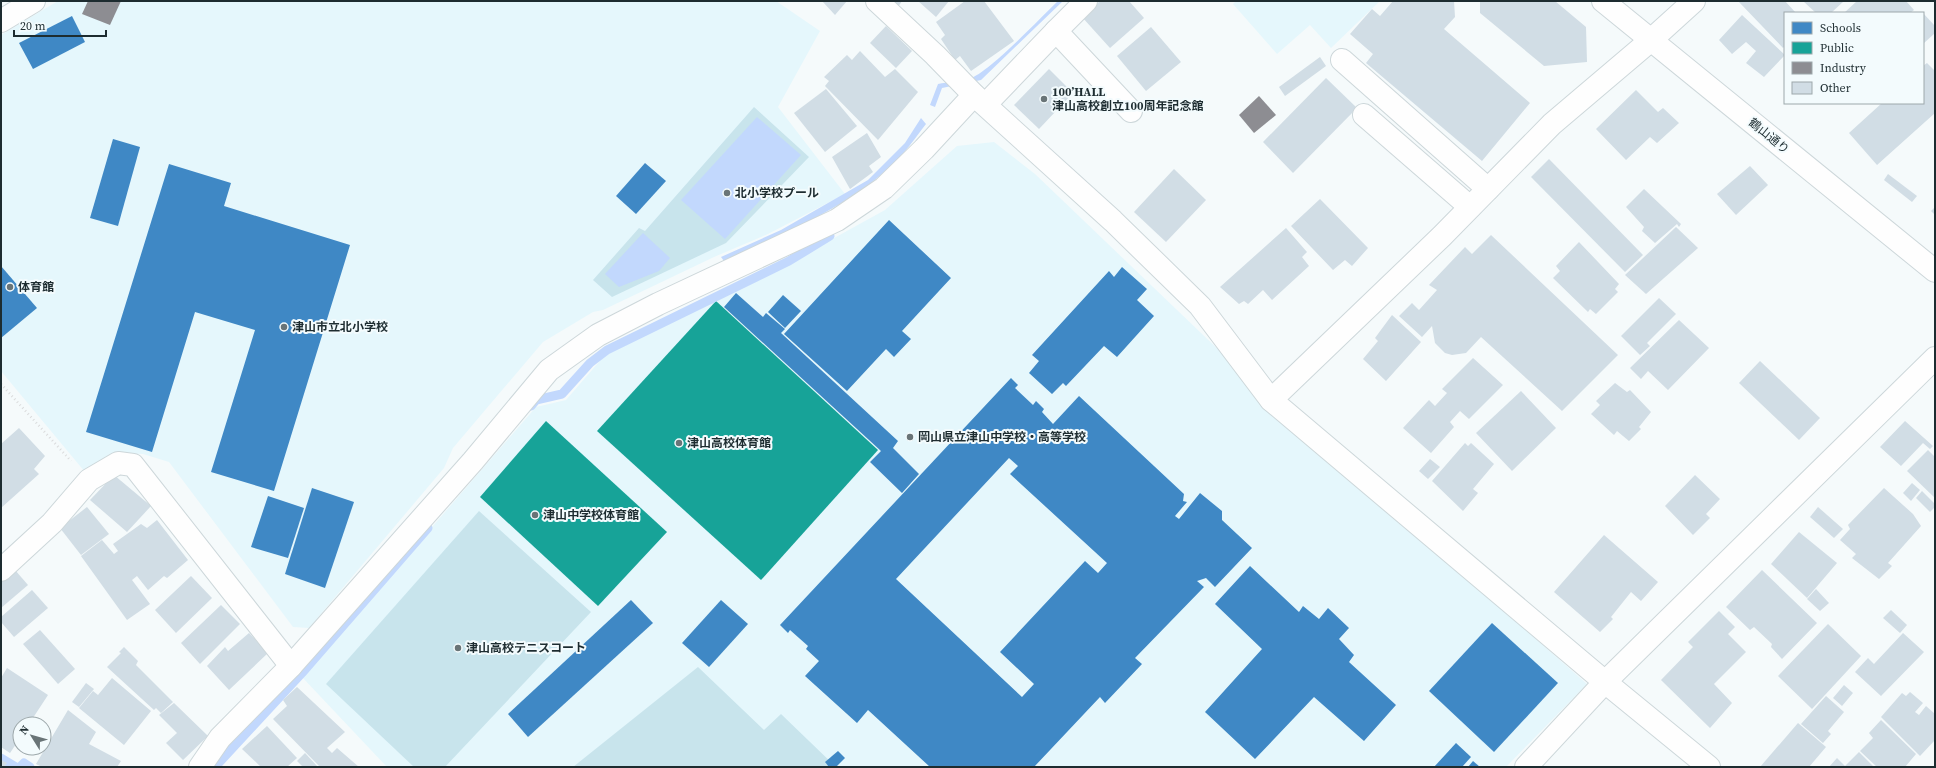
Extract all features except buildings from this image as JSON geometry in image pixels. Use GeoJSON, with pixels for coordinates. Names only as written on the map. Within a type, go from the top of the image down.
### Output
{"type":"FeatureCollection","features":[{"type":"Feature","properties":{"kind":"street"},"geometry":{"type":"LineString","coordinates":[[1,20],[34,1]]}},
{"type":"Feature","properties":{"kind":"street"},"geometry":{"type":"LineString","coordinates":[[877,1],[935,54],[980,100],[1113,221],[1200,306],[1270,400],[1605,682],[1709,767]]}},
{"type":"Feature","properties":{"kind":"street"},"geometry":{"type":"LineString","coordinates":[[200,767],[220,738],[291,666],[473,460],[549,370],[598,335],[658,304],[837,220],[884,188],[924,149],[1056,31],[1086,1]]}},
{"type":"Feature","properties":{"kind":"street","name":"鶴山通り"},"geometry":{"type":"LineString","coordinates":[[1603,1],[1935,271]]}},
{"type":"Feature","properties":{"kind":"street"},"geometry":{"type":"LineString","coordinates":[[1270,400],[1470,207],[1552,124],[1651,40],[1694,1]]}},
{"type":"Feature","properties":{"kind":"street"},"geometry":{"type":"LineString","coordinates":[[1056,31],[1131,111]]}},
{"type":"Feature","properties":{"kind":"street"},"geometry":{"type":"LineString","coordinates":[[1342,60],[1488,188]]}},
{"type":"Feature","properties":{"kind":"street"},"geometry":{"type":"LineString","coordinates":[[1364,115],[1470,207]]}},
{"type":"Feature","properties":{"kind":"street"},"geometry":{"type":"LineString","coordinates":[[1526,767],[1605,682],[1935,358]]}},
{"type":"Feature","properties":{"kind":"street"},"geometry":{"type":"LineString","coordinates":[[1,570],[52,523],[89,480],[118,463],[133,465],[291,666]]}},
{"type":"Feature","properties":{"kind":"path"},"geometry":{"type":"LineString","coordinates":[[1,384],[89,480]]}},
{"type":"Feature","properties":{"kind":"shaded area","name":"津山市立北小学校"},"geometry":{"type":"Polygon","coordinates":[[[58,1],[776,1],[820,31],[778,107],[845,194],[768,234],[714,257],[603,310],[593,312],[543,342],[453,448],[444,468],[309,628],[293,627],[169,462],[143,454],[113,453],[85,472],[1,371],[1,35],[58,1]]]}},
{"type":"Feature","properties":{"kind":"shaded area"},"geometry":{"type":"Polygon","coordinates":[[[1236,1],[1380,1],[1331,48],[1310,25],[1277,54],[1233,4],[1236,1]]]}},
{"type":"Feature","properties":{"kind":"shaded area","name":"北小学校プール"},"geometry":{"type":"Polygon","coordinates":[[[754,107],[809,157],[726,243],[612,297],[593,280],[639,228],[645,231],[754,107]]]}},
{"type":"Feature","properties":{"kind":"shaded area","name":"岡山県立津山中学校・高等学校"},"geometry":{"type":"Polygon","coordinates":[[[994,142],[1035,174],[1341,467],[1587,684],[1506,767],[387,767],[302,677],[536,407],[566,400],[605,355],[787,264],[885,210],[957,146],[994,142]]]}},
{"type":"Feature","properties":{"kind":"shaded area","name":"津山高校テニスコート"},"geometry":{"type":"Polygon","coordinates":[[[479,511],[591,612],[445,767],[414,767],[326,684],[479,511]]]}},
{"type":"Feature","properties":{"kind":"shaded area"},"geometry":{"type":"Polygon","coordinates":[[[698,667],[764,730],[781,714],[836,767],[573,767],[698,667]]]}},
{"type":"Feature","properties":{"kind":"water"},"geometry":{"type":"Polygon","coordinates":[[[1058,1],[1063,1],[981,80],[942,88],[935,107],[930,105],[938,84],[969,79],[978,74],[1002,56],[1058,1]]]}},
{"type":"Feature","properties":{"kind":"water"},"geometry":{"type":"Polygon","coordinates":[[[757,117],[801,155],[725,239],[681,200],[757,117]]]}},
{"type":"Feature","properties":{"kind":"water"},"geometry":{"type":"Polygon","coordinates":[[[921,118],[926,124],[902,155],[875,180],[855,194],[813,219],[768,241],[724,261],[721,257],[781,230],[868,180],[905,143],[921,118]]]}},
{"type":"Feature","properties":{"kind":"water"},"geometry":{"type":"Polygon","coordinates":[[[643,233],[670,258],[659,271],[619,287],[605,274],[643,233]]]}},
{"type":"Feature","properties":{"kind":"waterway"},"geometry":{"type":"LineString","coordinates":[[531,406],[536,400],[562,394],[590,363],[607,350],[789,261],[830,236]]}},
{"type":"Feature","properties":{"kind":"waterway"},"geometry":{"type":"LineString","coordinates":[[215,767],[302,673],[428,528]]}},
{"type":"Feature","properties":{"kind":"waterway"},"geometry":{"type":"LineString","coordinates":[[1,758],[16,767]]}},
{"type":"Feature","properties":{"kind":"waterway"},"geometry":{"type":"LineString","coordinates":[[20,767],[24,763],[30,767]]}},
{"type":"Feature","properties":{"kind":"place","name":"100’HALL 津山高校創立100周年記念館"},"geometry":{"type":"Point","coordinates":[1044,99]}},
{"type":"Feature","properties":{"kind":"place","name":"北小学校プール"},"geometry":{"type":"Point","coordinates":[727,193]}},
{"type":"Feature","properties":{"kind":"place","name":"体育館"},"geometry":{"type":"Point","coordinates":[10,287]}},
{"type":"Feature","properties":{"kind":"place","name":"津山市立北小学校"},"geometry":{"type":"Point","coordinates":[284,327]}},
{"type":"Feature","properties":{"kind":"place","name":"岡山県立津山中学校・高等学校"},"geometry":{"type":"Point","coordinates":[910,437]}},
{"type":"Feature","properties":{"kind":"place","name":"津山高校体育館"},"geometry":{"type":"Point","coordinates":[679,443]}},
{"type":"Feature","properties":{"kind":"place","name":"津山中学校体育館"},"geometry":{"type":"Point","coordinates":[535,515]}},
{"type":"Feature","properties":{"kind":"place","name":"津山高校テニスコート"},"geometry":{"type":"Point","coordinates":[458,648]}}]}
